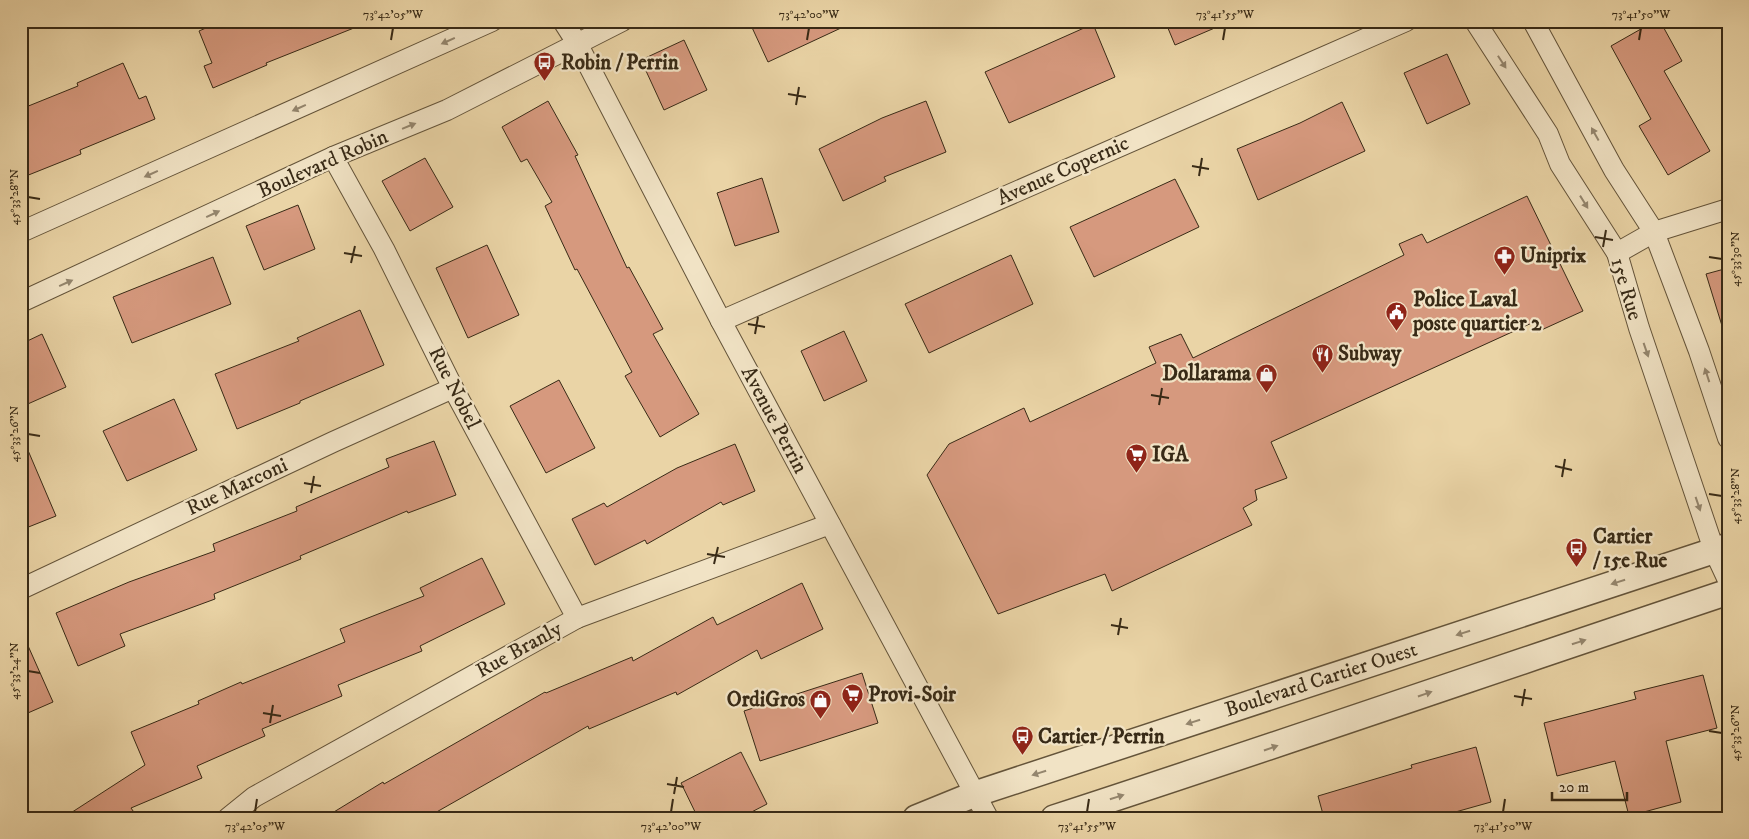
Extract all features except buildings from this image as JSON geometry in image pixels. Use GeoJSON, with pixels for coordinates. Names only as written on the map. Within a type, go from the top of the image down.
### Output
{"type":"FeatureCollection","features":[{"type":"Feature","properties":{"kind":"street"},"geometry":{"type":"LineString","coordinates":[[21,232],[492,21]]}},
{"type":"Feature","properties":{"kind":"street","name":"Avenue Perrin"},"geometry":{"type":"LineString","coordinates":[[563,21],[577,43],[721,321],[988,818]]}},
{"type":"Feature","properties":{"kind":"street","name":"Boulevard Robin"},"geometry":{"type":"LineString","coordinates":[[21,302],[333,157],[447,110],[622,21]]}},
{"type":"Feature","properties":{"kind":"street","name":"Avenue Copernic"},"geometry":{"type":"LineString","coordinates":[[721,321],[1406,21]]}},
{"type":"Feature","properties":{"kind":"street","name":"15e Rue"},"geometry":{"type":"LineString","coordinates":[[1475,21],[1548,134],[1560,164],[1616,253],[1639,328],[1721,548],[1728,580]]}},
{"type":"Feature","properties":{"kind":"street","name":"15e Rue"},"geometry":{"type":"LineString","coordinates":[[1533,21],[1614,170],[1654,232],[1699,351],[1728,438]]}},
{"type":"Feature","properties":{"kind":"street","name":"Rue Nobel"},"geometry":{"type":"LineString","coordinates":[[333,157],[384,249],[453,388],[576,618]]}},
{"type":"Feature","properties":{"kind":"street"},"geometry":{"type":"LineString","coordinates":[[1616,253],[1654,232],[1728,210]]}},
{"type":"Feature","properties":{"kind":"street","name":"Rue Marconi"},"geometry":{"type":"LineString","coordinates":[[21,589],[332,442],[453,388]]}},
{"type":"Feature","properties":{"kind":"street","name":"Rue Branly"},"geometry":{"type":"LineString","coordinates":[[228,818],[254,797],[576,618],[830,524]]}},
{"type":"Feature","properties":{"kind":"street","name":"Boulevard Cartier Ouest"},"geometry":{"type":"LineString","coordinates":[[916,818],[975,794],[1721,548]]}},
{"type":"Feature","properties":{"kind":"street"},"geometry":{"type":"LineString","coordinates":[[1054,818],[1270,748],[1479,675],[1728,592]]}},
{"type":"Feature","properties":{"kind":"place","name":"Robin / Perrin"},"geometry":{"type":"Point","coordinates":[545,82]}},
{"type":"Feature","properties":{"kind":"place","name":"Uniprix"},"geometry":{"type":"Point","coordinates":[1504,275]}},
{"type":"Feature","properties":{"kind":"place","name":"Police Laval poste quartier 2"},"geometry":{"type":"Point","coordinates":[1397,331]}},
{"type":"Feature","properties":{"kind":"place","name":"Subway"},"geometry":{"type":"Point","coordinates":[1322,373]}},
{"type":"Feature","properties":{"kind":"place","name":"Dollarama"},"geometry":{"type":"Point","coordinates":[1267,393]}},
{"type":"Feature","properties":{"kind":"place","name":"IGA"},"geometry":{"type":"Point","coordinates":[1136,474]}},
{"type":"Feature","properties":{"kind":"place","name":"Cartier / 15e Rue"},"geometry":{"type":"Point","coordinates":[1577,568]}},
{"type":"Feature","properties":{"kind":"place","name":"Provi-Soir"},"geometry":{"type":"Point","coordinates":[852,714]}},
{"type":"Feature","properties":{"kind":"place","name":"OrdiGros"},"geometry":{"type":"Point","coordinates":[821,719]}},
{"type":"Feature","properties":{"kind":"place","name":"Cartier / Perrin"},"geometry":{"type":"Point","coordinates":[1022,756]}}]}
